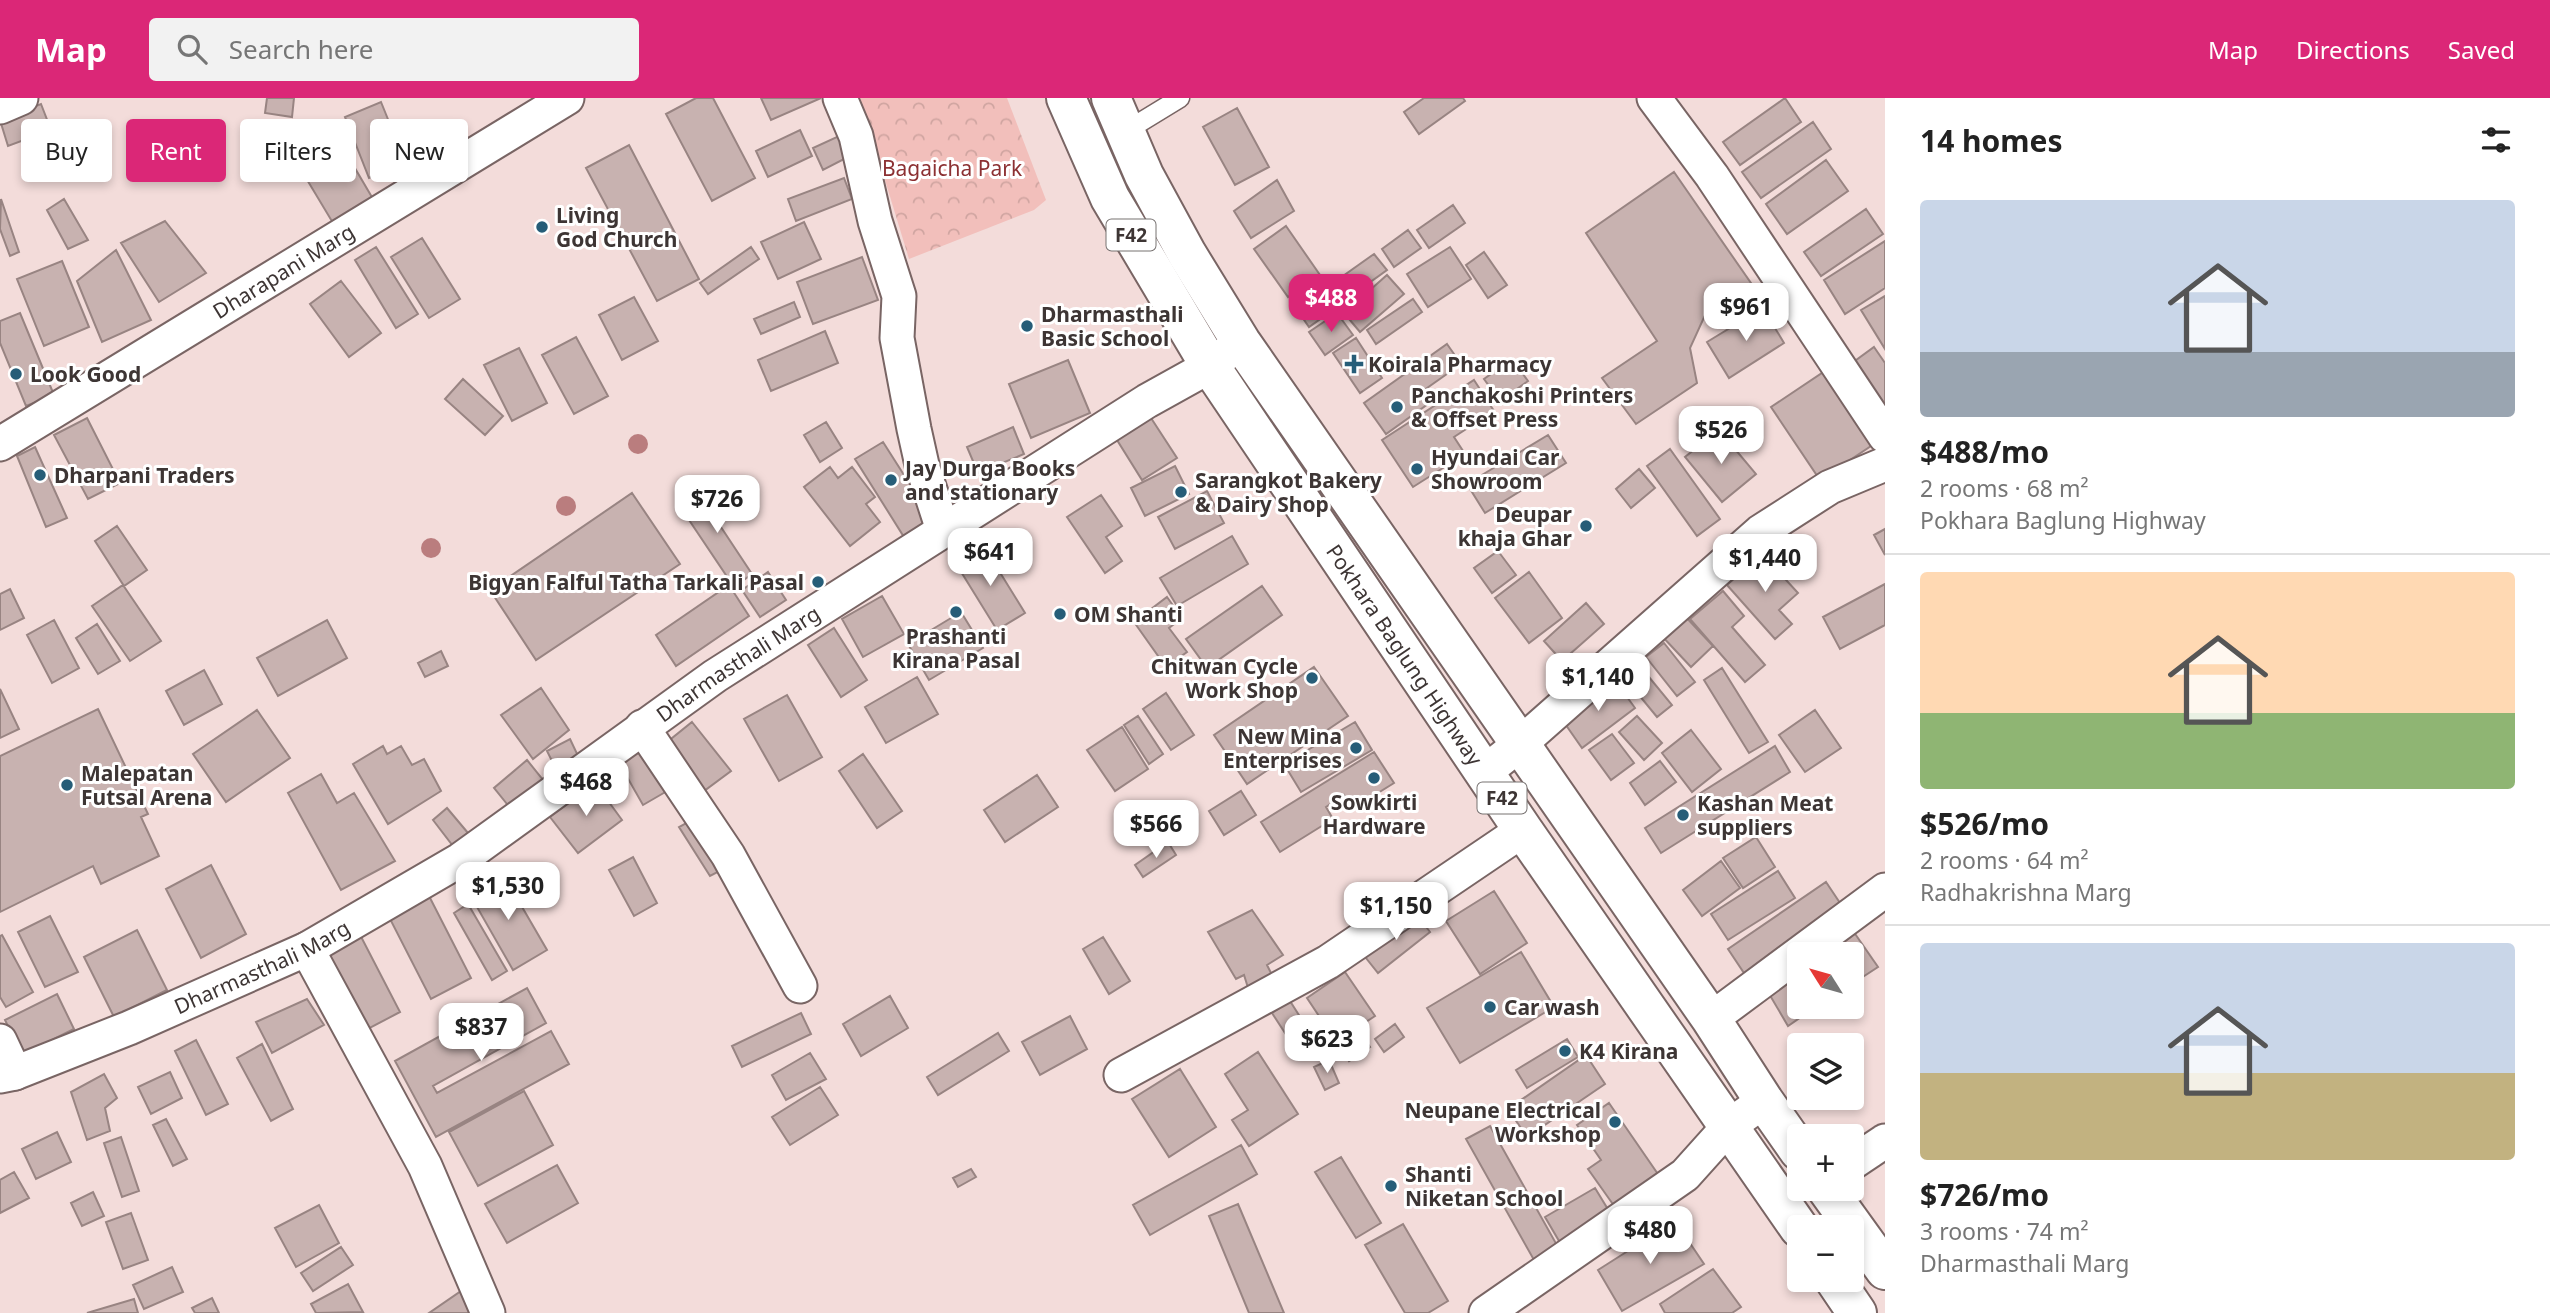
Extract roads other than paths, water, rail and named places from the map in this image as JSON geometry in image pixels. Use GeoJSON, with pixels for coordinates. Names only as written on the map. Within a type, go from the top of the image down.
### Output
{"type":"FeatureCollection","features":[{"type":"Feature","properties":{"kind":"highway","name":"Pokhara Baglung Highway"},"geometry":{"type":"LineString","coordinates":[[1066,98],[1110,198],[1210,366],[1523,830],[1790,1215]]}},
{"type":"Feature","properties":{"kind":"highway","name":"Pokhara Baglung Highway"},"geometry":{"type":"LineString","coordinates":[[1119,115],[1144,175],[1187,254],[1241,342],[1711,1019],[1787,1134]]}},
{"type":"Feature","properties":{"kind":"highway"},"geometry":{"type":"LineString","coordinates":[[1835,1201],[1885,1270]]}},
{"type":"Feature","properties":{"kind":"highway"},"geometry":{"type":"LineString","coordinates":[[1843,1292],[1857,1313]]}},
{"type":"Feature","properties":{"kind":"street"},"geometry":{"type":"LineString","coordinates":[[0,107],[21,98]]}},
{"type":"Feature","properties":{"kind":"street","name":"Dharapani Marg"},"geometry":{"type":"LineString","coordinates":[[0,444],[567,98]]}},
{"type":"Feature","properties":{"kind":"street"},"geometry":{"type":"LineString","coordinates":[[840,98],[856,136],[875,221],[899,296],[897,338],[914,429],[922,465],[943,530]]}},
{"type":"Feature","properties":{"kind":"street"},"geometry":{"type":"LineString","coordinates":[[1654,98],[1713,176],[1885,436]]}},
{"type":"Feature","properties":{"kind":"street","name":"Dharmasthali Marg"},"geometry":{"type":"LineString","coordinates":[[8,1075],[130,1028],[307,949],[460,860],[642,727],[727,669],[1147,401],[1210,366],[1241,342]]}},
{"type":"Feature","properties":{"kind":"street"},"geometry":{"type":"LineString","coordinates":[[1485,772],[1760,532],[1830,487],[1885,464]]}},
{"type":"Feature","properties":{"kind":"street"},"geometry":{"type":"LineString","coordinates":[[642,727],[728,855],[800,986]]}},
{"type":"Feature","properties":{"kind":"street"},"geometry":{"type":"LineString","coordinates":[[1121,1075],[1328,962],[1523,830]]}},
{"type":"Feature","properties":{"kind":"street"},"geometry":{"type":"LineString","coordinates":[[1711,1019],[1885,890]]}},
{"type":"Feature","properties":{"kind":"street"},"geometry":{"type":"LineString","coordinates":[[307,949],[425,1166],[488,1313]]}},
{"type":"Feature","properties":{"kind":"street"},"geometry":{"type":"LineString","coordinates":[[0,1041],[8,1075]]}},
{"type":"Feature","properties":{"kind":"street"},"geometry":{"type":"LineString","coordinates":[[1486,1313],[1685,1175],[1729,1126],[1763,1101]]}},
{"type":"Feature","properties":{"kind":"street"},"geometry":{"type":"LineString","coordinates":[[1864,1155],[1885,1141]]}},
{"type":"Feature","properties":{"kind":"lane"},"geometry":{"type":"LineString","coordinates":[[1119,115],[1180,98]]}},
{"type":"Feature","properties":{"kind":"place","name":"Living God Church"},"geometry":{"type":"Point","coordinates":[542,227]}},
{"type":"Feature","properties":{"kind":"place","name":"Dharmasthali Basic School"},"geometry":{"type":"Point","coordinates":[1027,326]}},
{"type":"Feature","properties":{"kind":"place","name":"Koirala Pharmacy"},"geometry":{"type":"Point","coordinates":[1354,364]}},
{"type":"Feature","properties":{"kind":"place","name":"Look Good"},"geometry":{"type":"Point","coordinates":[16,374]}},
{"type":"Feature","properties":{"kind":"place","name":"Panchakoshi Printers & Offset Press"},"geometry":{"type":"Point","coordinates":[1397,407]}},
{"type":"Feature","properties":{"kind":"place","name":"Hyundai Car Showroom"},"geometry":{"type":"Point","coordinates":[1417,469]}},
{"type":"Feature","properties":{"kind":"place","name":"Dharpani Traders"},"geometry":{"type":"Point","coordinates":[40,475]}},
{"type":"Feature","properties":{"kind":"place","name":"Jay Durga Books and stationary"},"geometry":{"type":"Point","coordinates":[891,480]}},
{"type":"Feature","properties":{"kind":"place","name":"Sarangkot Bakery & Dairy Shop"},"geometry":{"type":"Point","coordinates":[1181,492]}},
{"type":"Feature","properties":{"kind":"place","name":"Deupar khaja Ghar"},"geometry":{"type":"Point","coordinates":[1586,526]}},
{"type":"Feature","properties":{"kind":"place","name":"Bigyan Falful Tatha Tarkali Pasal"},"geometry":{"type":"Point","coordinates":[818,582]}},
{"type":"Feature","properties":{"kind":"place","name":"Prashanti Kirana Pasal"},"geometry":{"type":"Point","coordinates":[956,612]}},
{"type":"Feature","properties":{"kind":"place","name":"OM Shanti"},"geometry":{"type":"Point","coordinates":[1060,614]}},
{"type":"Feature","properties":{"kind":"place","name":"Chitwan Cycle Work Shop"},"geometry":{"type":"Point","coordinates":[1312,678]}},
{"type":"Feature","properties":{"kind":"place","name":"New Mina Enterprises"},"geometry":{"type":"Point","coordinates":[1356,748]}},
{"type":"Feature","properties":{"kind":"place","name":"Sowkirti Hardware"},"geometry":{"type":"Point","coordinates":[1374,778]}},
{"type":"Feature","properties":{"kind":"place","name":"Malepatan Futsal Arena"},"geometry":{"type":"Point","coordinates":[67,785]}},
{"type":"Feature","properties":{"kind":"place","name":"Kashan Meat suppliers"},"geometry":{"type":"Point","coordinates":[1683,815]}},
{"type":"Feature","properties":{"kind":"place","name":"Car wash"},"geometry":{"type":"Point","coordinates":[1490,1007]}},
{"type":"Feature","properties":{"kind":"place","name":"K4 Kirana"},"geometry":{"type":"Point","coordinates":[1565,1051]}},
{"type":"Feature","properties":{"kind":"place","name":"Neupane Electrical Workshop"},"geometry":{"type":"Point","coordinates":[1615,1122]}},
{"type":"Feature","properties":{"kind":"place","name":"Shanti Niketan School"},"geometry":{"type":"Point","coordinates":[1391,1186]}},
{"type":"Feature","properties":{"kind":"park label","name":"Bagaicha Park"},"geometry":{"type":"Point","coordinates":[952,168]}}]}
